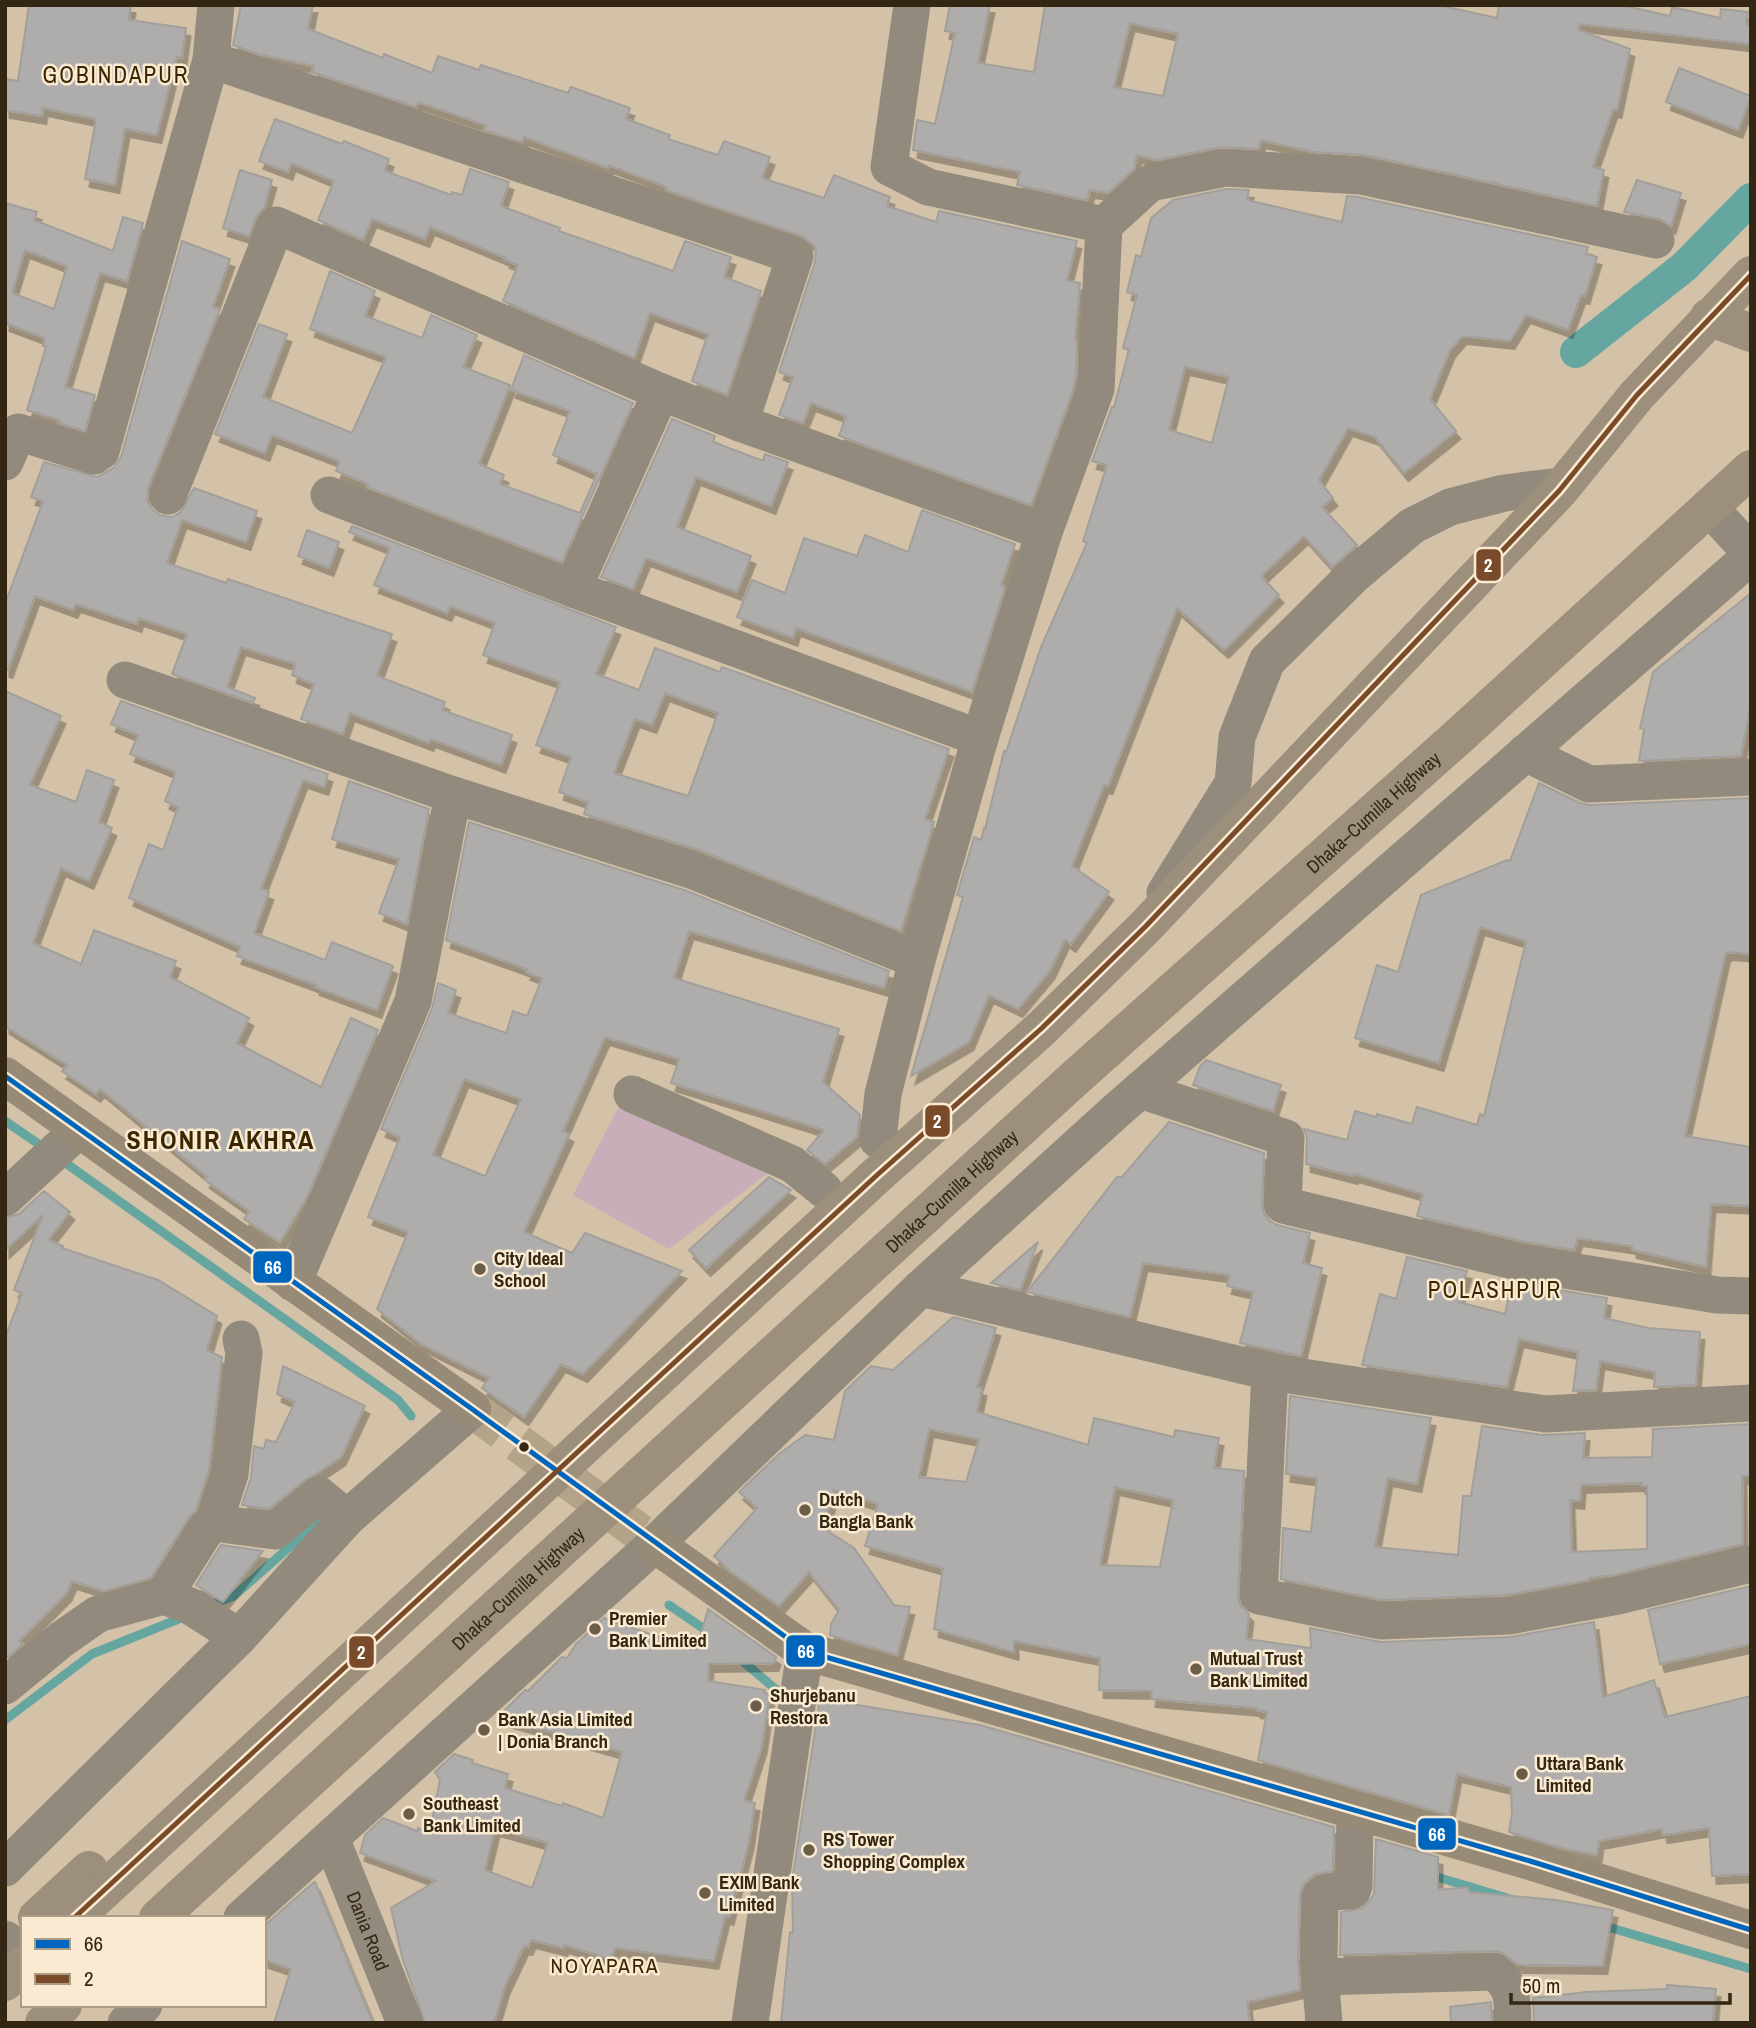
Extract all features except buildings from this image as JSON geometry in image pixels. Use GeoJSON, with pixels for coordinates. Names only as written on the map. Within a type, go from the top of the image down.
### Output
{"type":"FeatureCollection","features":[{"type":"Feature","properties":{"kind":"highway"},"geometry":{"type":"LineString","coordinates":[[76,1916],[876,1176],[1042,1028],[1145,927],[1559,491],[1637,395],[1751,275]]}},
{"type":"Feature","properties":{"kind":"highway"},"geometry":{"type":"LineString","coordinates":[[1709,317],[1751,333]]}},
{"type":"Feature","properties":{"kind":"highway","name":"Dhaka–Cumilla Highway"},"geometry":{"type":"LineString","coordinates":[[160,1916],[1044,1106],[1460,736],[1751,470]]}},
{"type":"Feature","properties":{"kind":"highway"},"geometry":{"type":"LineString","coordinates":[[43,1916],[611,1384],[878,1140],[1145,927]]}},
{"type":"Feature","properties":{"kind":"highway"},"geometry":{"type":"LineString","coordinates":[[5,1982],[17,1940]]}},
{"type":"Feature","properties":{"kind":"highway"},"geometry":{"type":"LineString","coordinates":[[44,2023],[61,2007]]}},
{"type":"Feature","properties":{"kind":"main road"},"geometry":{"type":"LineString","coordinates":[[5,1076],[71,1136],[293,1283],[472,1409]]}},
{"type":"Feature","properties":{"kind":"main road"},"geometry":{"type":"LineString","coordinates":[[655,1544],[805,1651],[1517,1857],[1751,1930]]}},
{"type":"Feature","properties":{"kind":"street"},"geometry":{"type":"LineString","coordinates":[[5,462],[18,432],[94,456],[101,451],[211,60],[216,5]]}},
{"type":"Feature","properties":{"kind":"street"},"geometry":{"type":"LineString","coordinates":[[912,5],[889,167],[928,187],[1104,225]]}},
{"type":"Feature","properties":{"kind":"street"},"geometry":{"type":"LineString","coordinates":[[211,60],[795,256],[740,423]]}},
{"type":"Feature","properties":{"kind":"street"},"geometry":{"type":"LineString","coordinates":[[878,1140],[883,1094],[917,960],[980,738],[1044,532],[1096,389],[1104,225],[1150,183],[1225,168],[1361,176],[1656,240]]}},
{"type":"Feature","properties":{"kind":"street"},"geometry":{"type":"LineString","coordinates":[[168,496],[276,225],[661,392],[1044,532]]}},
{"type":"Feature","properties":{"kind":"street"},"geometry":{"type":"LineString","coordinates":[[573,589],[661,392]]}},
{"type":"Feature","properties":{"kind":"street"},"geometry":{"type":"LineString","coordinates":[[1145,927],[1233,783],[1237,737],[1267,661],[1354,575],[1412,526],[1450,507],[1504,493],[1552,487],[1559,491]]}},
{"type":"Feature","properties":{"kind":"street"},"geometry":{"type":"LineString","coordinates":[[330,495],[573,589],[980,738]]}},
{"type":"Feature","properties":{"kind":"street"},"geometry":{"type":"LineString","coordinates":[[244,1916],[655,1544],[921,1288],[1140,1090],[1751,554],[1709,507]]}},
{"type":"Feature","properties":{"kind":"street"},"geometry":{"type":"LineString","coordinates":[[125,680],[453,795],[691,870],[917,960]]}},
{"type":"Feature","properties":{"kind":"street"},"geometry":{"type":"LineString","coordinates":[[1525,753],[1589,784],[1751,777]]}},
{"type":"Feature","properties":{"kind":"street"},"geometry":{"type":"LineString","coordinates":[[293,1283],[413,1001],[453,795]]}},
{"type":"Feature","properties":{"kind":"street"},"geometry":{"type":"LineString","coordinates":[[1140,1090],[1286,1138],[1283,1205],[1522,1263],[1717,1295],[1751,1296]]}},
{"type":"Feature","properties":{"kind":"street"},"geometry":{"type":"LineString","coordinates":[[632,1094],[792,1164],[824,1190]]}},
{"type":"Feature","properties":{"kind":"street"},"geometry":{"type":"LineString","coordinates":[[13,1190],[71,1136]]}},
{"type":"Feature","properties":{"kind":"street"},"geometry":{"type":"LineString","coordinates":[[921,1288],[1270,1372],[1545,1414],[1751,1403]]}},
{"type":"Feature","properties":{"kind":"street"},"geometry":{"type":"LineString","coordinates":[[164,1596],[207,1528],[214,1522],[230,1474],[244,1353],[241,1339]]}},
{"type":"Feature","properties":{"kind":"street"},"geometry":{"type":"LineString","coordinates":[[1270,1372],[1259,1596],[1380,1621],[1509,1616],[1618,1596],[1751,1564]]}},
{"type":"Feature","properties":{"kind":"street"},"geometry":{"type":"LineString","coordinates":[[5,1868],[239,1637],[347,1518],[472,1409]]}},
{"type":"Feature","properties":{"kind":"street"},"geometry":{"type":"LineString","coordinates":[[214,1522],[275,1531],[319,1495],[347,1518]]}},
{"type":"Feature","properties":{"kind":"street"},"geometry":{"type":"LineString","coordinates":[[5,1686],[62,1639],[98,1614],[164,1596],[190,1606],[239,1637]]}},
{"type":"Feature","properties":{"kind":"street"},"geometry":{"type":"LineString","coordinates":[[750,2023],[805,1651]]}},
{"type":"Feature","properties":{"kind":"street"},"geometry":{"type":"LineString","coordinates":[[1324,2023],[1321,1896],[1327,1892],[1352,1891],[1354,1886],[1355,1811]]}},
{"type":"Feature","properties":{"kind":"street","name":"Dania Road"},"geometry":{"type":"LineString","coordinates":[[331,1838],[405,2023]]}},
{"type":"Feature","properties":{"kind":"street"},"geometry":{"type":"LineString","coordinates":[[1321,1977],[1495,1972],[1506,1981],[1512,1993],[1513,2023]]}},
{"type":"Feature","properties":{"kind":"street"},"geometry":{"type":"LineString","coordinates":[[126,2023],[142,2007]]}},
{"type":"Feature","properties":{"kind":"shaded area"},"geometry":{"type":"Polygon","coordinates":[[[619,1106],[769,1172],[669,1249],[573,1195],[619,1106]]]}},
{"type":"Feature","properties":{"kind":"waterway"},"geometry":{"type":"LineString","coordinates":[[1576,352],[1684,267],[1751,199]]}},
{"type":"Feature","properties":{"kind":"waterway"},"geometry":{"type":"LineString","coordinates":[[5,1121],[46,1149]]}},
{"type":"Feature","properties":{"kind":"waterway"},"geometry":{"type":"LineString","coordinates":[[60,1159],[398,1400],[411,1416]]}},
{"type":"Feature","properties":{"kind":"waterway"},"geometry":{"type":"LineString","coordinates":[[208,1606],[234,1596],[329,1512]]}},
{"type":"Feature","properties":{"kind":"waterway"},"geometry":{"type":"LineString","coordinates":[[669,1605],[710,1633]]}},
{"type":"Feature","properties":{"kind":"waterway"},"geometry":{"type":"LineString","coordinates":[[5,1720],[92,1654],[186,1616]]}},
{"type":"Feature","properties":{"kind":"waterway"},"geometry":{"type":"LineString","coordinates":[[739,1658],[787,1699]]}},
{"type":"Feature","properties":{"kind":"waterway"},"geometry":{"type":"LineString","coordinates":[[1427,1874],[1507,1898]]}},
{"type":"Feature","properties":{"kind":"waterway"},"geometry":{"type":"LineString","coordinates":[[1601,1925],[1751,1969]]}},
{"type":"Feature","properties":{"kind":"tunnel"},"geometry":{"type":"LineString","coordinates":[[472,1409],[655,1544]]}},
{"type":"Feature","properties":{"kind":"transit line","name":"2"},"geometry":{"type":"LineString","coordinates":[[76,1916],[876,1176],[1042,1028],[1145,927],[1559,491],[1637,395],[1751,275]]}},
{"type":"Feature","properties":{"kind":"transit line","name":"66"},"geometry":{"type":"LineString","coordinates":[[5,1076],[472,1409],[805,1651],[1530,1861],[1751,1930]]}},
{"type":"Feature","properties":{"kind":"place","name":"City Ideal School"},"geometry":{"type":"Point","coordinates":[480,1269]}},
{"type":"Feature","properties":{"kind":"place","name":"Dutch Bangla Bank"},"geometry":{"type":"Point","coordinates":[805,1510]}},
{"type":"Feature","properties":{"kind":"place","name":"Premier Bank Limited"},"geometry":{"type":"Point","coordinates":[595,1629]}},
{"type":"Feature","properties":{"kind":"place","name":"Mutual Trust Bank Limited"},"geometry":{"type":"Point","coordinates":[1196,1669]}},
{"type":"Feature","properties":{"kind":"place","name":"Shurjebanu Restora"},"geometry":{"type":"Point","coordinates":[756,1706]}},
{"type":"Feature","properties":{"kind":"place","name":"Bank Asia Limited | Donia Branch"},"geometry":{"type":"Point","coordinates":[484,1730]}},
{"type":"Feature","properties":{"kind":"place","name":"Uttara Bank Limited"},"geometry":{"type":"Point","coordinates":[1522,1774]}},
{"type":"Feature","properties":{"kind":"place","name":"Southeast Bank Limited"},"geometry":{"type":"Point","coordinates":[409,1814]}},
{"type":"Feature","properties":{"kind":"place","name":"RS Tower Shopping Complex"},"geometry":{"type":"Point","coordinates":[809,1850]}},
{"type":"Feature","properties":{"kind":"place","name":"EXIM Bank Limited"},"geometry":{"type":"Point","coordinates":[705,1893]}},
{"type":"Feature","properties":{"kind":"district","name":"GOBINDAPUR"},"geometry":{"type":"Point","coordinates":[116,74]}},
{"type":"Feature","properties":{"kind":"district","name":"SHONIR AKHRA"},"geometry":{"type":"Point","coordinates":[221,1139]}},
{"type":"Feature","properties":{"kind":"district","name":"POLASHPUR"},"geometry":{"type":"Point","coordinates":[1495,1289]}},
{"type":"Feature","properties":{"kind":"district","name":"NOYAPARA"},"geometry":{"type":"Point","coordinates":[605,1965]}}]}
